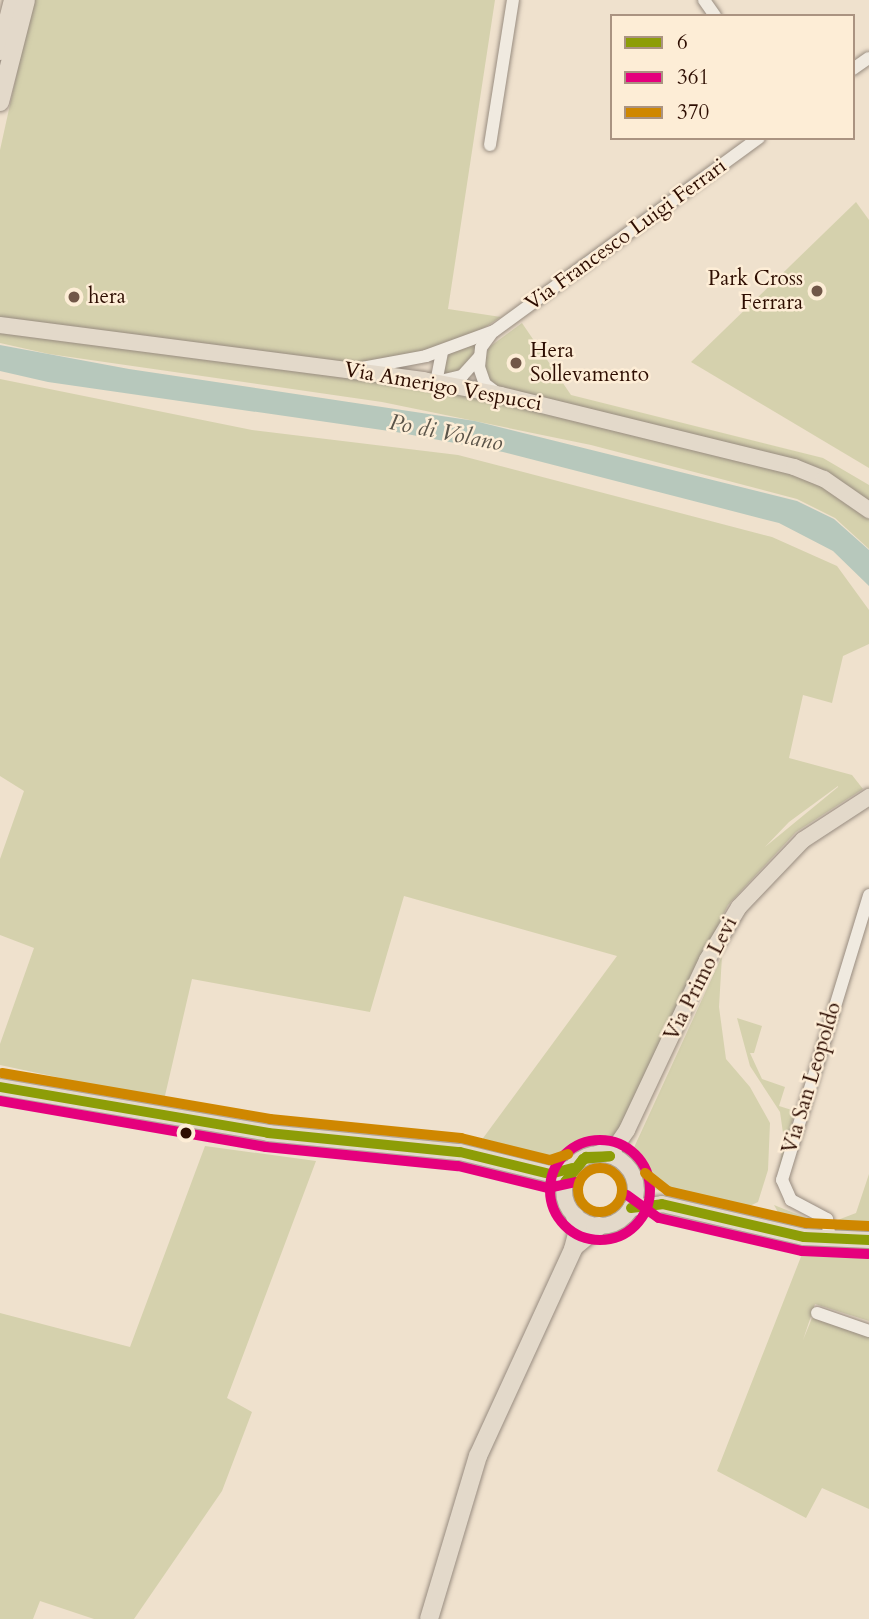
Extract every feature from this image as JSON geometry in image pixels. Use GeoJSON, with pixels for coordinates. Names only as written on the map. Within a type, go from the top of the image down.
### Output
{"type":"FeatureCollection","features":[{"type":"Feature","properties":{"kind":"highway"},"geometry":{"type":"LineString","coordinates":[[0,51],[13,0]]}},
{"type":"Feature","properties":{"kind":"highway"},"geometry":{"type":"LineString","coordinates":[[0,102],[26,0]]}},
{"type":"Feature","properties":{"kind":"highway"},"geometry":{"type":"LineString","coordinates":[[429,1619],[478,1456],[573,1249],[579,1230],[575,1216]]}},
{"type":"Feature","properties":{"kind":"highway"},"geometry":{"type":"LineString","coordinates":[[573,1249],[585,1233],[599,1226]]}},
{"type":"Feature","properties":{"kind":"main road","name":"Via Amerigo Vespucci"},"geometry":{"type":"LineString","coordinates":[[0,325],[352,370],[501,395],[794,467],[824,479],[869,510]]}},
{"type":"Feature","properties":{"kind":"main road","name":"Via Primo Levi"},"geometry":{"type":"LineString","coordinates":[[627,1130],[707,960],[733,915],[803,840],[869,797]]}},
{"type":"Feature","properties":{"kind":"main road"},"geometry":{"type":"LineString","coordinates":[[0,1087],[268,1133],[460,1152],[533,1171],[557,1174],[616,1146],[627,1130]]}},
{"type":"Feature","properties":{"kind":"main road"},"geometry":{"type":"LineString","coordinates":[[627,1130],[622,1150],[626,1165],[636,1184],[662,1204]]}},
{"type":"Feature","properties":{"kind":"main road"},"geometry":{"type":"LineString","coordinates":[[597,1154],[626,1165]]}},
{"type":"Feature","properties":{"kind":"main road"},"geometry":{"type":"LineString","coordinates":[[564,1193],[572,1168]]}},
{"type":"Feature","properties":{"kind":"main road"},"geometry":{"type":"LineString","coordinates":[[533,1171],[553,1180],[564,1193],[575,1216],[599,1226],[616,1222],[631,1208],[636,1184]]}},
{"type":"Feature","properties":{"kind":"main road"},"geometry":{"type":"LineString","coordinates":[[631,1208],[662,1204],[830,1240],[869,1240]]}},
{"type":"Feature","properties":{"kind":"street"},"geometry":{"type":"LineString","coordinates":[[490,145],[513,0]]}},
{"type":"Feature","properties":{"kind":"street","name":"Via Francesco Luigi Ferrari"},"geometry":{"type":"LineString","coordinates":[[352,370],[442,352],[494,331],[756,140]]}},
{"type":"Feature","properties":{"kind":"street","name":"Via Francesco Luigi Ferrari"},"geometry":{"type":"LineString","coordinates":[[436,382],[462,376],[479,358],[494,331]]}},
{"type":"Feature","properties":{"kind":"street"},"geometry":{"type":"LineString","coordinates":[[436,382],[442,352]]}},
{"type":"Feature","properties":{"kind":"street"},"geometry":{"type":"LineString","coordinates":[[479,358],[485,384],[501,395]]}},
{"type":"Feature","properties":{"kind":"street","name":"Via San Leopoldo"},"geometry":{"type":"LineString","coordinates":[[830,1240],[827,1219],[791,1200],[782,1180],[869,895]]}},
{"type":"Feature","properties":{"kind":"street"},"geometry":{"type":"LineString","coordinates":[[817,1313],[869,1331]]}},
{"type":"Feature","properties":{"kind":"shaded area"},"geometry":{"type":"Polygon","coordinates":[[[33,0],[495,0],[448,309],[501,317],[476,333],[418,355],[354,365],[0,318],[0,150],[33,0]]]}},
{"type":"Feature","properties":{"kind":"shaded area","name":"Park Cross Ferrara"},"geometry":{"type":"Polygon","coordinates":[[[856,202],[869,220],[869,468],[691,362],[856,202]]]}},
{"type":"Feature","properties":{"kind":"shaded area"},"geometry":{"type":"Polygon","coordinates":[[[522,323],[571,395],[823,458],[869,485],[869,503],[814,468],[502,390],[491,384],[484,367],[488,348],[522,323]]]}},
{"type":"Feature","properties":{"kind":"shaded area"},"geometry":{"type":"Polygon","coordinates":[[[0,330],[347,374],[502,401],[774,467],[815,482],[852,504],[869,519],[869,549],[835,518],[797,499],[591,445],[382,402],[49,354],[0,343],[0,330]]]}},
{"type":"Feature","properties":{"kind":"shaded area"},"geometry":{"type":"Polygon","coordinates":[[[480,342],[466,368],[452,375],[442,372],[449,354],[480,342]]]}},
{"type":"Feature","properties":{"kind":"shaded area"},"geometry":{"type":"Polygon","coordinates":[[[0,379],[252,430],[458,455],[772,537],[837,566],[869,610],[869,644],[843,656],[832,703],[803,695],[789,758],[852,775],[863,789],[796,832],[728,905],[612,1142],[580,1147],[558,1165],[478,1145],[617,956],[404,896],[370,1012],[192,979],[164,1100],[0,1065],[0,1044],[34,948],[0,935],[0,859],[24,791],[0,776],[0,379]],[[838,787],[789,822],[765,847],[838,787]]]}},
{"type":"Feature","properties":{"kind":"shaded area"},"geometry":{"type":"Polygon","coordinates":[[[722,956],[719,1007],[726,1059],[750,1087],[770,1123],[768,1170],[758,1202],[739,1211],[649,1188],[631,1154],[722,956]]]}},
{"type":"Feature","properties":{"kind":"shaded area"},"geometry":{"type":"Polygon","coordinates":[[[737,1018],[762,1026],[754,1053],[750,1053],[762,1079],[785,1087],[779,1106],[795,1111],[778,1175],[784,1140],[780,1112],[750,1066],[737,1018]]]}},
{"type":"Feature","properties":{"kind":"shaded area"},"geometry":{"type":"Polygon","coordinates":[[[205,1146],[316,1161],[227,1398],[252,1412],[222,1491],[134,1619],[94,1619],[40,1601],[33,1619],[0,1619],[0,1313],[130,1347],[205,1146]]]}},
{"type":"Feature","properties":{"kind":"shaded area"},"geometry":{"type":"Polygon","coordinates":[[[869,1174],[869,1233],[837,1232],[835,1221],[856,1213],[869,1174]]]}},
{"type":"Feature","properties":{"kind":"shaded area"},"geometry":{"type":"Polygon","coordinates":[[[774,1205],[819,1223],[824,1231],[784,1223],[774,1205]]]}},
{"type":"Feature","properties":{"kind":"shaded area"},"geometry":{"type":"Polygon","coordinates":[[[810,1246],[869,1247],[869,1321],[815,1304],[803,1340],[812,1318],[869,1337],[869,1509],[822,1488],[806,1518],[717,1471],[804,1249],[810,1246]]]}},
{"type":"Feature","properties":{"kind":"water","name":"Po di Volano"},"geometry":{"type":"Polygon","coordinates":[[[0,345],[129,369],[475,421],[797,501],[834,519],[869,550],[869,586],[833,551],[779,523],[503,452],[396,432],[48,382],[0,371],[0,345]]]}},
{"type":"Feature","properties":{"kind":"transit line","name":"370"},"geometry":{"type":"LineString","coordinates":[[2,1073],[270,1119],[461,1138],[550,1160],[568,1154]]}},
{"type":"Feature","properties":{"kind":"transit line","name":"6"},"geometry":{"type":"LineString","coordinates":[[0,1087],[268,1133],[460,1152],[550,1174],[572,1168]]}},
{"type":"Feature","properties":{"kind":"transit line","name":"361"},"geometry":{"type":"LineString","coordinates":[[0,1101],[266,1147],[458,1166],[548,1188],[576,1182]]}},
{"type":"Feature","properties":{"kind":"transit line","name":"361"},"geometry":{"type":"LineString","coordinates":[[600,1140],[619,1144],[635,1155],[646,1171],[650,1190],[646,1209],[635,1225],[619,1236],[600,1240],[581,1236],[565,1225],[554,1209],[550,1190],[554,1171],[565,1155],[581,1144],[600,1140]]}},
{"type":"Feature","properties":{"kind":"transit line","name":"6"},"geometry":{"type":"LineString","coordinates":[[565,1182],[586,1157],[610,1156]]}},
{"type":"Feature","properties":{"kind":"transit line","name":"6"},"geometry":{"type":"LineString","coordinates":[[565,1182],[583,1159],[610,1156]]}},
{"type":"Feature","properties":{"kind":"transit line","name":"370"},"geometry":{"type":"LineString","coordinates":[[600,1168],[615,1175],[622,1190],[615,1205],[600,1212],[585,1205],[578,1190],[585,1175],[600,1168]]}},
{"type":"Feature","properties":{"kind":"transit line","name":"370"},"geometry":{"type":"LineString","coordinates":[[645,1173],[668,1191],[806,1223],[869,1226]]}},
{"type":"Feature","properties":{"kind":"transit line","name":"361"},"geometry":{"type":"LineString","coordinates":[[627,1195],[659,1218],[802,1251],[868,1254]]}},
{"type":"Feature","properties":{"kind":"transit line","name":"6"},"geometry":{"type":"LineString","coordinates":[[631,1208],[662,1204],[804,1237],[869,1240]]}},
{"type":"Feature","properties":{"kind":"place","name":"Park Cross Ferrara"},"geometry":{"type":"Point","coordinates":[817,291]}},
{"type":"Feature","properties":{"kind":"place","name":"hera"},"geometry":{"type":"Point","coordinates":[74,297]}},
{"type":"Feature","properties":{"kind":"place","name":"Hera Sollevamento"},"geometry":{"type":"Point","coordinates":[516,363]}}]}
